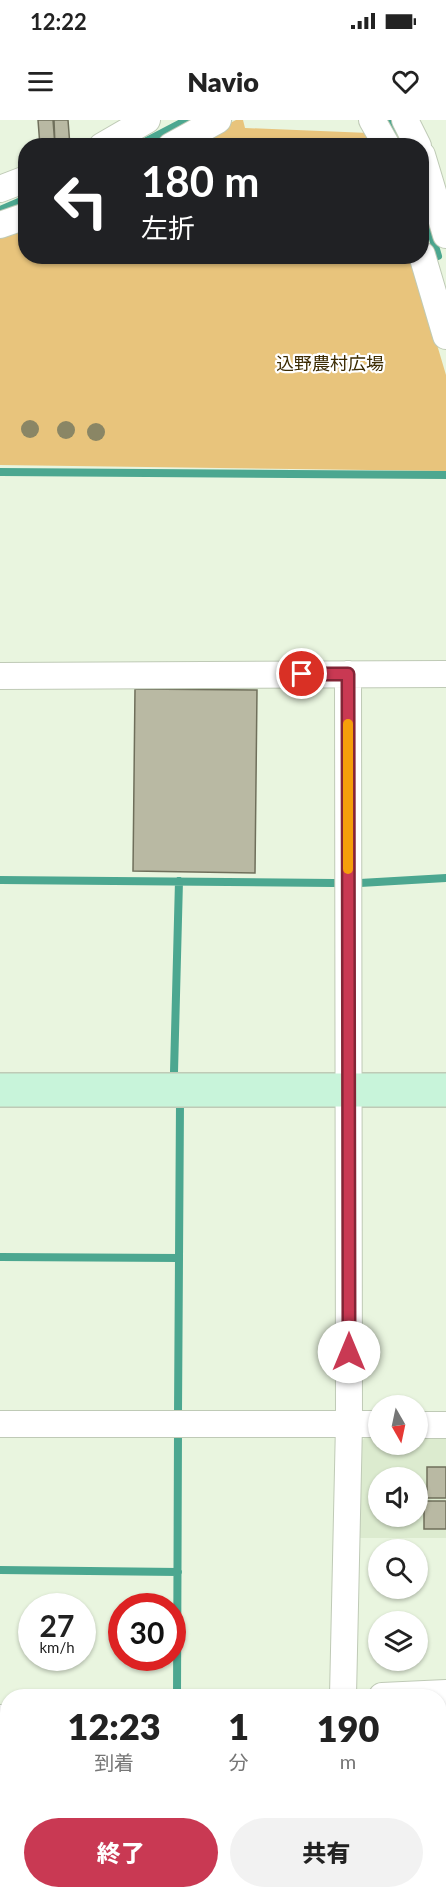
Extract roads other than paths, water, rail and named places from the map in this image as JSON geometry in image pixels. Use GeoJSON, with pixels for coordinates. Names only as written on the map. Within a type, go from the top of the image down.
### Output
{"type":"FeatureCollection","features":[{"type":"Feature","properties":{"kind":"street"},"geometry":{"type":"LineString","coordinates":[[116,138],[147,120]]}},
{"type":"Feature","properties":{"kind":"street"},"geometry":{"type":"LineString","coordinates":[[185,138],[218,120]]}},
{"type":"Feature","properties":{"kind":"street"},"geometry":{"type":"LineString","coordinates":[[372,120],[382,138]]}},
{"type":"Feature","properties":{"kind":"street"},"geometry":{"type":"LineString","coordinates":[[405,120],[414,138]]}},
{"type":"Feature","properties":{"kind":"street"},"geometry":{"type":"LineString","coordinates":[[429,178],[446,235]]}},
{"type":"Feature","properties":{"kind":"street"},"geometry":{"type":"LineString","coordinates":[[0,189],[18,182]]}},
{"type":"Feature","properties":{"kind":"street"},"geometry":{"type":"LineString","coordinates":[[0,225],[18,219]]}},
{"type":"Feature","properties":{"kind":"street"},"geometry":{"type":"LineString","coordinates":[[426,264],[440,293],[446,336]]}},
{"type":"Feature","properties":{"kind":"street"},"geometry":{"type":"LineString","coordinates":[[343,1689],[349,1424],[348,674]]}},
{"type":"Feature","properties":{"kind":"street"},"geometry":{"type":"LineString","coordinates":[[0,676],[446,674]]}},
{"type":"Feature","properties":{"kind":"street"},"geometry":{"type":"LineString","coordinates":[[0,1090],[446,1090]]}},
{"type":"Feature","properties":{"kind":"street"},"geometry":{"type":"LineString","coordinates":[[0,1424],[368,1424]]}},
{"type":"Feature","properties":{"kind":"street"},"geometry":{"type":"LineString","coordinates":[[428,1425],[446,1425]]}},
{"type":"Feature","properties":{"kind":"waterway"},"geometry":{"type":"LineString","coordinates":[[152,138],[187,120]]}},
{"type":"Feature","properties":{"kind":"waterway"},"geometry":{"type":"LineString","coordinates":[[389,120],[399,138]]}},
{"type":"Feature","properties":{"kind":"waterway"},"geometry":{"type":"LineString","coordinates":[[0,210],[18,202]]}},
{"type":"Feature","properties":{"kind":"waterway"},"geometry":{"type":"LineString","coordinates":[[429,225],[438,256]]}},
{"type":"Feature","properties":{"kind":"waterway"},"geometry":{"type":"LineString","coordinates":[[0,472],[446,475]]}},
{"type":"Feature","properties":{"kind":"waterway"},"geometry":{"type":"LineString","coordinates":[[360,883],[446,878]]}},
{"type":"Feature","properties":{"kind":"waterway"},"geometry":{"type":"LineString","coordinates":[[0,880],[334,883]]}},
{"type":"Feature","properties":{"kind":"waterway"},"geometry":{"type":"LineString","coordinates":[[174,1072],[179,881]]}},
{"type":"Feature","properties":{"kind":"waterway"},"geometry":{"type":"LineString","coordinates":[[178,1413],[180,1103]]}},
{"type":"Feature","properties":{"kind":"waterway"},"geometry":{"type":"LineString","coordinates":[[0,1257],[179,1258]]}},
{"type":"Feature","properties":{"kind":"waterway"},"geometry":{"type":"LineString","coordinates":[[177,1689],[178,1434]]}},
{"type":"Feature","properties":{"kind":"waterway"},"geometry":{"type":"LineString","coordinates":[[0,1570],[178,1572]]}},
{"type":"Feature","properties":{"kind":"park label","name":"込野農村広場"},"geometry":{"type":"Point","coordinates":[330,363]}}]}
